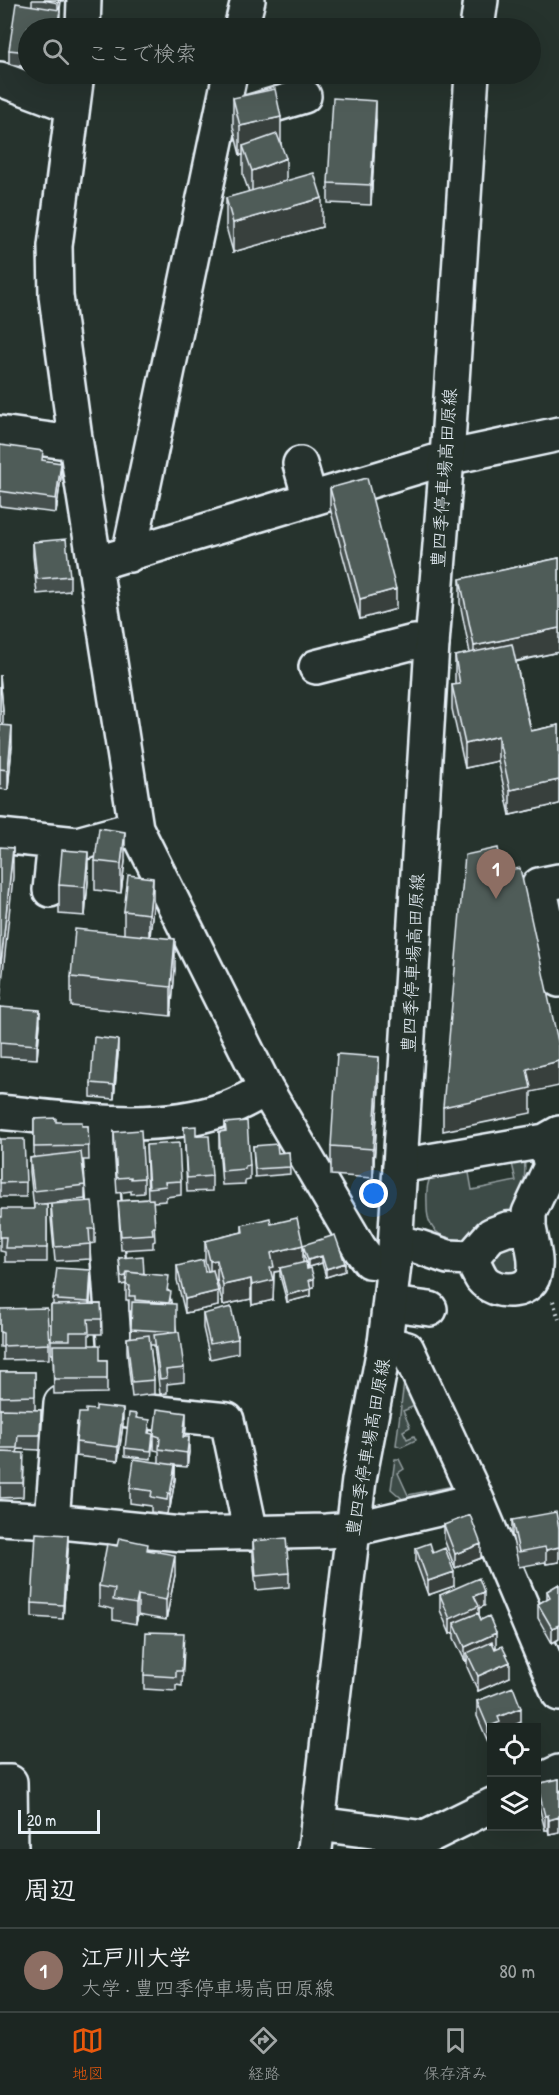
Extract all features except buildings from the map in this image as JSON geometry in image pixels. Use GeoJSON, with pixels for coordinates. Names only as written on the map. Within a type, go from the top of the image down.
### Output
{"type":"FeatureCollection","features":[{"type":"Feature","properties":{"kind":"street"},"geometry":{"type":"LineString","coordinates":[[83,18],[84,0]]}},
{"type":"Feature","properties":{"kind":"street"},"geometry":{"type":"LineString","coordinates":[[244,18],[248,0]]}},
{"type":"Feature","properties":{"kind":"street"},"geometry":{"type":"LineString","coordinates":[[478,18],[481,0]]}},
{"type":"Feature","properties":{"kind":"street"},"geometry":{"type":"LineString","coordinates":[[0,79],[72,106]]}},
{"type":"Feature","properties":{"kind":"street"},"geometry":{"type":"LineString","coordinates":[[75,84],[55,246],[56,296],[75,438],[135,828],[266,1089],[369,1261],[419,1247],[448,1257],[471,1258]]}},
{"type":"Feature","properties":{"kind":"street"},"geometry":{"type":"LineString","coordinates":[[129,555],[228,84]]}},
{"type":"Feature","properties":{"kind":"street","name":"豊四季停車場高田原線"},"geometry":{"type":"LineString","coordinates":[[317,1836],[353,1528],[391,1304],[432,644],[447,458],[471,84]]}},
{"type":"Feature","properties":{"kind":"street"},"geometry":{"type":"LineString","coordinates":[[220,114],[232,117],[304,96]]}},
{"type":"Feature","properties":{"kind":"street"},"geometry":{"type":"LineString","coordinates":[[0,433],[59,441],[75,438]]}},
{"type":"Feature","properties":{"kind":"street"},"geometry":{"type":"LineString","coordinates":[[95,563],[129,555],[176,535],[310,499],[447,458],[559,434]]}},
{"type":"Feature","properties":{"kind":"street"},"geometry":{"type":"LineString","coordinates":[[300,464],[310,499]]}},
{"type":"Feature","properties":{"kind":"street"},"geometry":{"type":"LineString","coordinates":[[316,668],[414,642],[432,644]]}},
{"type":"Feature","properties":{"kind":"street"},"geometry":{"type":"LineString","coordinates":[[0,836],[77,844],[135,828]]}},
{"type":"Feature","properties":{"kind":"street"},"geometry":{"type":"LineString","coordinates":[[50,891],[55,842]]}},
{"type":"Feature","properties":{"kind":"street"},"geometry":{"type":"LineString","coordinates":[[559,881],[538,885],[559,980]]}},
{"type":"Feature","properties":{"kind":"street"},"geometry":{"type":"LineString","coordinates":[[0,1112],[98,1122],[150,1124],[191,1118],[226,1109],[266,1089]]}},
{"type":"Feature","properties":{"kind":"street"},"geometry":{"type":"LineString","coordinates":[[98,1122],[118,1408]]}},
{"type":"Feature","properties":{"kind":"street"},"geometry":{"type":"LineString","coordinates":[[400,1166],[552,1137],[551,1166],[529,1213],[536,1267],[530,1283],[520,1288],[507,1290],[492,1288],[482,1279],[471,1258]]}},
{"type":"Feature","properties":{"kind":"street"},"geometry":{"type":"LineString","coordinates":[[471,1258],[491,1235],[507,1229],[529,1227]]}},
{"type":"Feature","properties":{"kind":"street"},"geometry":{"type":"LineString","coordinates":[[391,1304],[430,1309]]}},
{"type":"Feature","properties":{"kind":"street"},"geometry":{"type":"LineString","coordinates":[[385,1344],[407,1349],[477,1500],[559,1694]]}},
{"type":"Feature","properties":{"kind":"street"},"geometry":{"type":"LineString","coordinates":[[51,1521],[61,1403],[227,1420],[251,1533]]}},
{"type":"Feature","properties":{"kind":"street"},"geometry":{"type":"LineString","coordinates":[[0,1518],[181,1534],[326,1532],[477,1500]]}},
{"type":"Feature","properties":{"kind":"street"},"geometry":{"type":"LineString","coordinates":[[541,1781],[559,1772]]}},
{"type":"Feature","properties":{"kind":"street"},"geometry":{"type":"LineString","coordinates":[[0,1782],[10,1782],[11,1849]]}},
{"type":"Feature","properties":{"kind":"street"},"geometry":{"type":"LineString","coordinates":[[317,1836],[425,1838],[487,1807]]}},
{"type":"Feature","properties":{"kind":"shaded area"},"geometry":{"type":"Polygon","coordinates":[[[524,1156],[523,1187],[514,1216],[482,1235],[459,1239],[443,1236],[431,1225],[428,1217],[427,1193],[428,1184],[434,1172],[468,1167],[472,1190],[516,1181],[511,1159],[524,1156]]]}},
{"type":"Feature","properties":{"kind":"shaded area"},"geometry":{"type":"Polygon","coordinates":[[[516,1241],[523,1267],[518,1281],[489,1271],[492,1258],[490,1252],[516,1241]]]}},
{"type":"Feature","properties":{"kind":"shaded area"},"geometry":{"type":"Polygon","coordinates":[[[406,1367],[417,1405],[403,1411],[410,1427],[403,1431],[407,1439],[414,1436],[416,1440],[401,1447],[396,1445],[406,1367]]]}},
{"type":"Feature","properties":{"kind":"shaded area"},"geometry":{"type":"Polygon","coordinates":[[[395,1459],[399,1459],[404,1469],[398,1473],[408,1495],[453,1486],[460,1489],[406,1502],[391,1489],[395,1459]]]}},
{"type":"Feature","properties":{"kind":"place","name":"江戸川大学"},"geometry":{"type":"Point","coordinates":[496,899]}}]}
